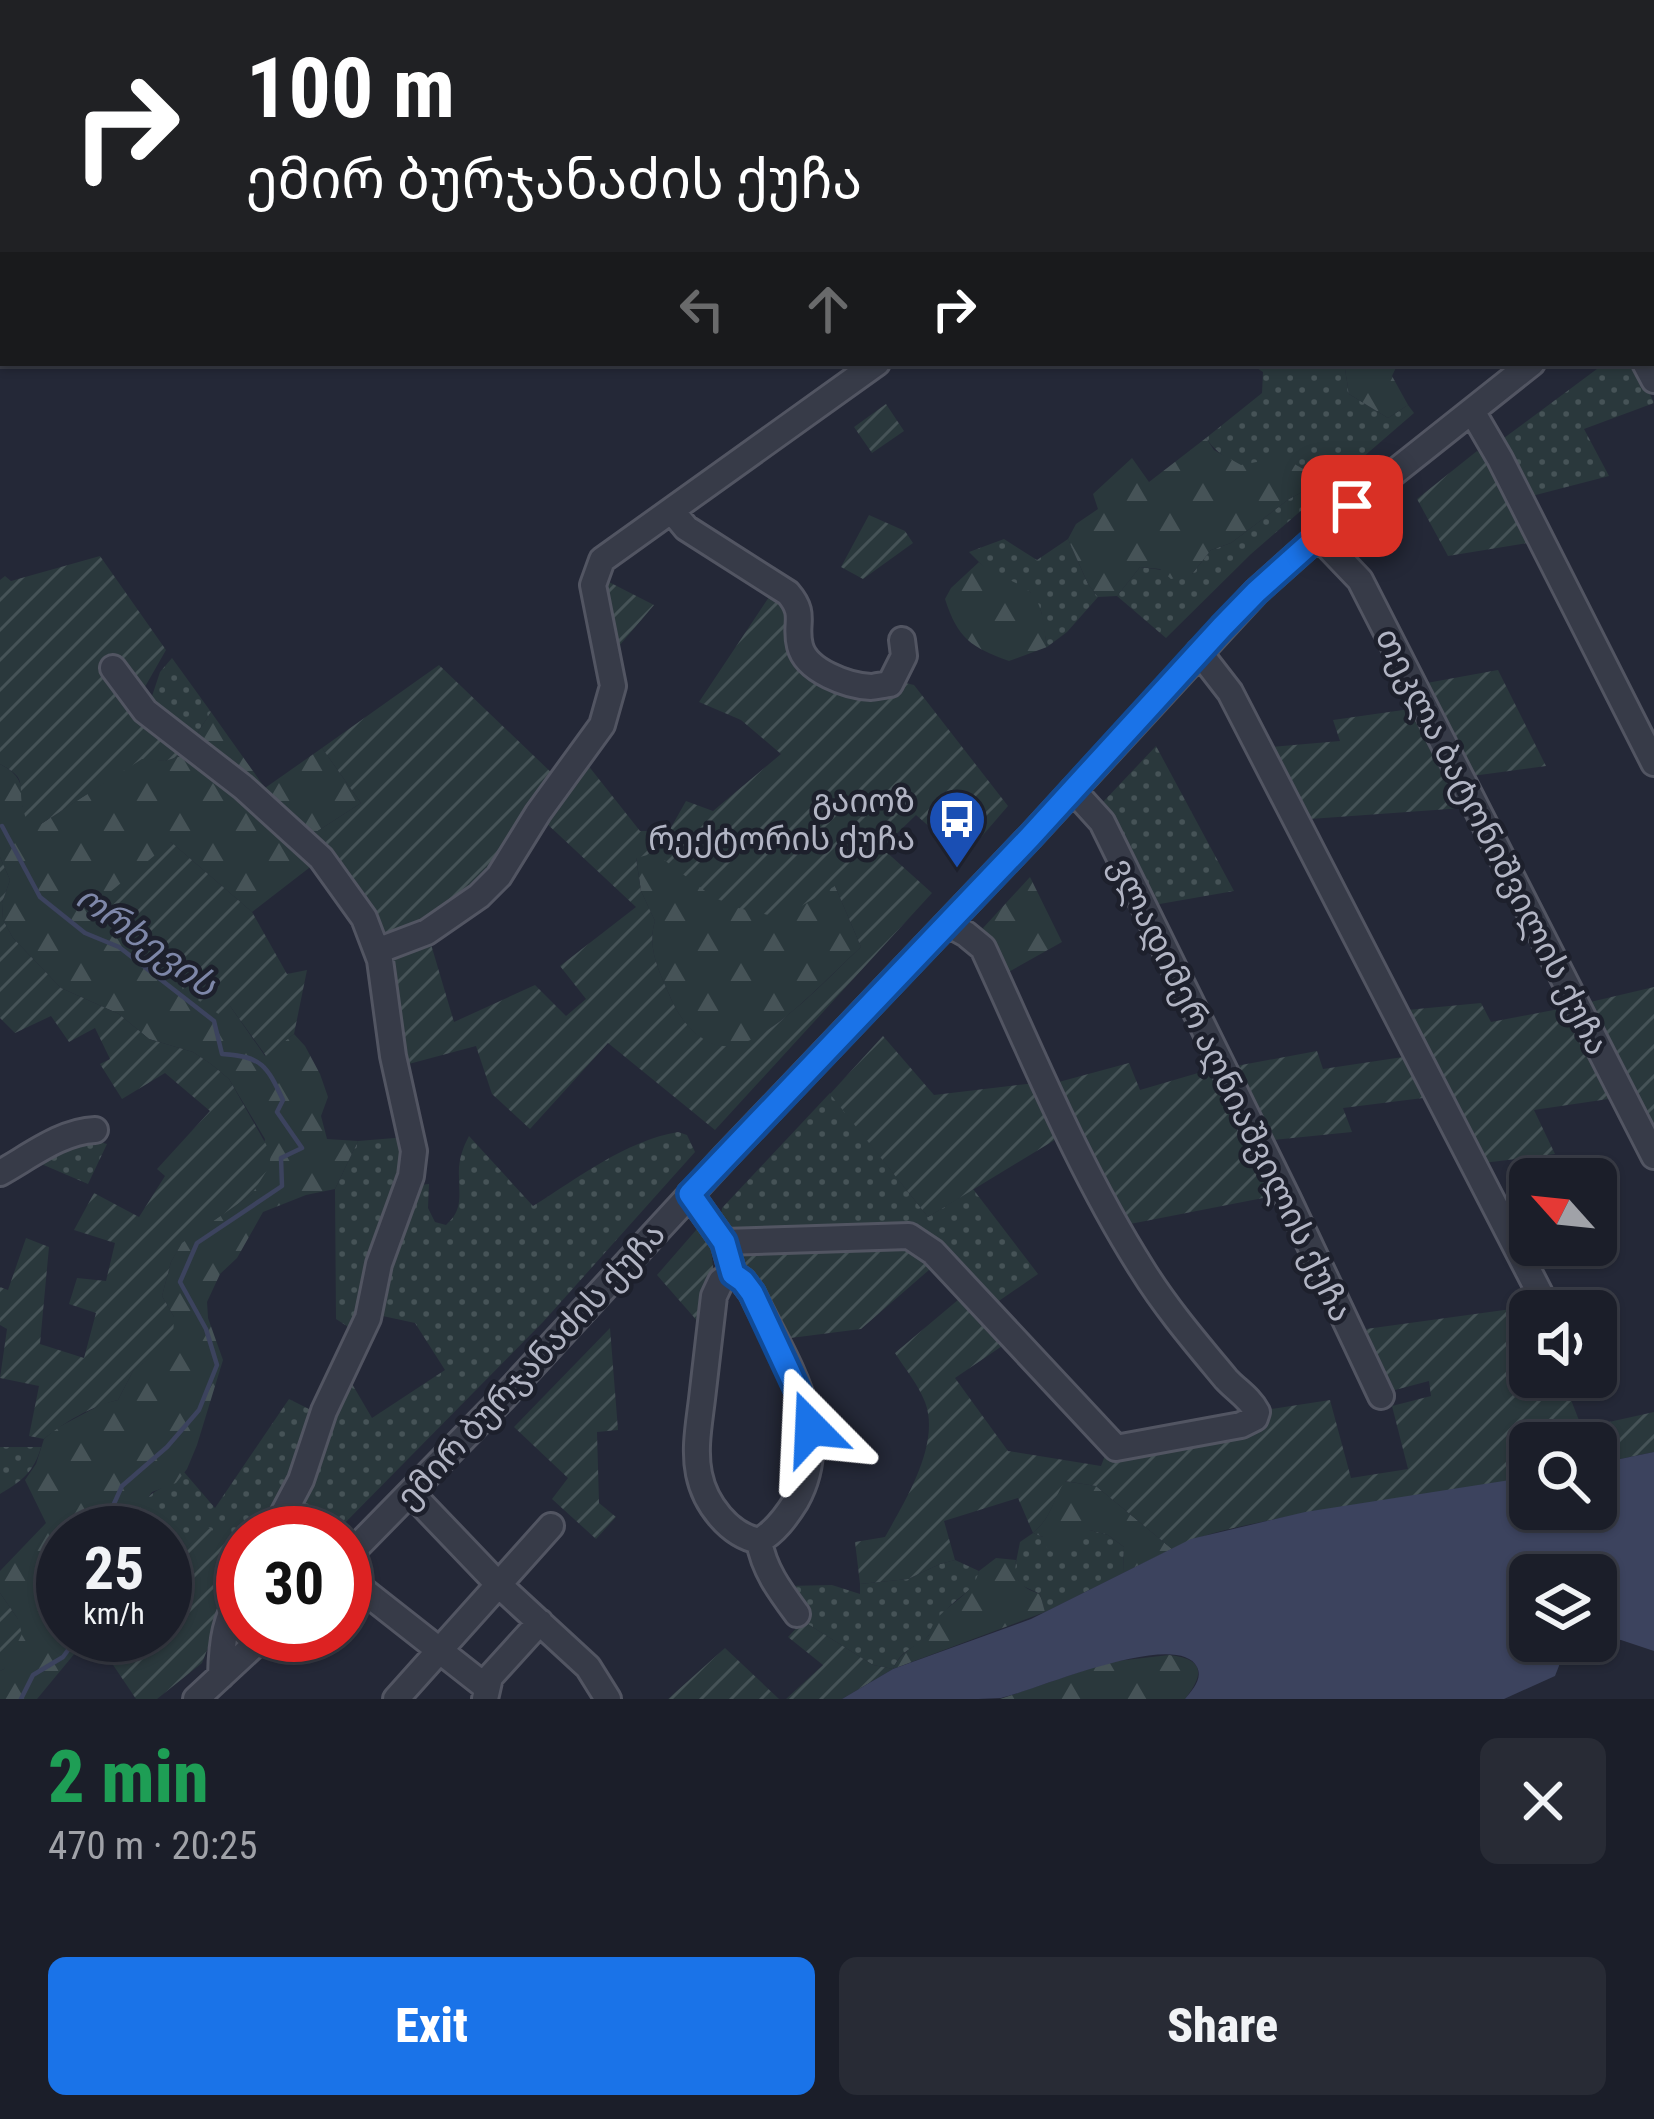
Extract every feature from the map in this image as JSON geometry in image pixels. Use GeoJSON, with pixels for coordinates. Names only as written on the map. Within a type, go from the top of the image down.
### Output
{"type":"FeatureCollection","features":[{"type":"Feature","properties":{"kind":"street"},"geometry":{"type":"LineString","coordinates":[[377,950],[427,932],[499,876],[602,725],[614,686],[592,585],[602,560],[873,366]]}},
{"type":"Feature","properties":{"kind":"street","name":"ემირ ბურჯანაძის ქუჩა"},"geometry":{"type":"LineString","coordinates":[[372,1531],[1256,592],[1528,366]]}},
{"type":"Feature","properties":{"kind":"street"},"geometry":{"type":"LineString","coordinates":[[1472,411],[1654,763]]}},
{"type":"Feature","properties":{"kind":"street"},"geometry":{"type":"LineString","coordinates":[[672,511],[686,528],[788,592],[800,613],[802,652],[840,680],[872,687],[890,684],[904,656],[902,640]]}},
{"type":"Feature","properties":{"kind":"street","name":"თეკლა ბატონიშვილის ქუჩა"},"geometry":{"type":"LineString","coordinates":[[1318,536],[1360,580],[1654,1156]]}},
{"type":"Feature","properties":{"kind":"street"},"geometry":{"type":"LineString","coordinates":[[1199,652],[1230,692],[1538,1290]]}},
{"type":"Feature","properties":{"kind":"street"},"geometry":{"type":"LineString","coordinates":[[113,668],[145,711],[243,788],[321,858],[364,918],[377,950],[392,1056],[414,1151],[410,1176],[379,1264],[368,1318],[287,1506]]}},
{"type":"Feature","properties":{"kind":"street","name":"ვლადიმერ აღნიაშვილის ქუჩა"},"geometry":{"type":"LineString","coordinates":[[1072,790],[1102,822],[1381,1396]]}},
{"type":"Feature","properties":{"kind":"street"},"geometry":{"type":"LineString","coordinates":[[724,1242],[909,1236],[933,1252],[1116,1448],[1255,1418],[1253,1404],[1211,1362],[1144,1273],[1086,1170],[982,949],[948,924]]}},
{"type":"Feature","properties":{"kind":"street"},"geometry":{"type":"LineString","coordinates":[[0,1173],[64,1138],[95,1130]]}},
{"type":"Feature","properties":{"kind":"street"},"geometry":{"type":"LineString","coordinates":[[690,1194],[724,1242],[733,1274],[752,1293],[811,1428],[812,1457],[806,1481],[772,1534],[759,1541],[739,1534],[713,1507],[699,1479],[696,1452],[714,1296],[721,1281],[733,1274]]}},
{"type":"Feature","properties":{"kind":"street"},"geometry":{"type":"LineString","coordinates":[[411,1493],[498,1584],[588,1667],[608,1699]]}},
{"type":"Feature","properties":{"kind":"street"},"geometry":{"type":"LineString","coordinates":[[396,1699],[551,1526]]}},
{"type":"Feature","properties":{"kind":"street"},"geometry":{"type":"LineString","coordinates":[[759,1541],[772,1579],[797,1614]]}},
{"type":"Feature","properties":{"kind":"street"},"geometry":{"type":"LineString","coordinates":[[372,1598],[486,1693],[490,1677],[540,1622]]}},
{"type":"Feature","properties":{"kind":"street"},"geometry":{"type":"LineString","coordinates":[[208,1691],[216,1662]]}},
{"type":"Feature","properties":{"kind":"street"},"geometry":{"type":"LineString","coordinates":[[208,1691],[238,1662]]}},
{"type":"Feature","properties":{"kind":"green space"},"geometry":{"type":"Polygon","coordinates":[[[1254,366],[1344,366],[1349,394],[1388,418],[1408,405],[1414,413],[1251,554],[1166,638],[1117,596],[1140,567],[1192,574],[1211,550],[1231,543],[1304,491],[1237,465],[1206,438],[1262,393],[1263,372],[1254,366]]]}},
{"type":"Feature","properties":{"kind":"green space"},"geometry":{"type":"Polygon","coordinates":[[[1344,366],[1397,366],[1392,376],[1408,405],[1388,418],[1349,394],[1344,366]]]}},
{"type":"Feature","properties":{"kind":"green space"},"geometry":{"type":"Polygon","coordinates":[[[1601,366],[1637,366],[1654,403],[1584,429],[1609,476],[1528,497],[1504,438],[1601,366]]]}},
{"type":"Feature","properties":{"kind":"green space"},"geometry":{"type":"Polygon","coordinates":[[[886,404],[904,431],[872,453],[854,427],[886,404]]]}},
{"type":"Feature","properties":{"kind":"green space"},"geometry":{"type":"Polygon","coordinates":[[[1206,438],[1214,450],[1241,465],[1282,457],[1305,470],[1304,491],[1231,543],[1211,550],[1192,574],[1171,579],[1160,569],[1140,567],[1117,596],[1098,597],[1068,539],[1076,524],[1098,509],[1093,494],[1132,458],[1149,482],[1206,438]]]}},
{"type":"Feature","properties":{"kind":"green space"},"geometry":{"type":"Polygon","coordinates":[[[1477,451],[1491,460],[1533,542],[1448,556],[1417,499],[1477,451]]]}},
{"type":"Feature","properties":{"kind":"green space"},"geometry":{"type":"Polygon","coordinates":[[[869,515],[905,531],[913,543],[863,579],[841,567],[869,515]]]}},
{"type":"Feature","properties":{"kind":"green space"},"geometry":{"type":"Polygon","coordinates":[[[1004,539],[1037,560],[1068,539],[1098,597],[1047,647],[1041,611],[1030,592],[988,571],[969,552],[1004,539]]]}},
{"type":"Feature","properties":{"kind":"green space"},"geometry":{"type":"Polygon","coordinates":[[[100,556],[166,650],[142,692],[187,754],[165,761],[142,759],[41,824],[28,825],[20,781],[0,764],[0,580],[100,556]]]}},
{"type":"Feature","properties":{"kind":"green space"},"geometry":{"type":"Polygon","coordinates":[[[979,562],[1035,597],[1047,647],[1009,661],[975,646],[961,633],[945,599],[979,562]]]}},
{"type":"Feature","properties":{"kind":"green space"},"geometry":{"type":"Polygon","coordinates":[[[605,580],[654,605],[613,653],[601,598],[605,580]]]}},
{"type":"Feature","properties":{"kind":"green space"},"geometry":{"type":"Polygon","coordinates":[[[773,591],[789,608],[786,639],[792,660],[804,672],[822,678],[914,685],[1008,806],[964,857],[916,815],[882,848],[932,893],[715,1130],[608,1043],[530,1129],[492,1094],[476,1046],[405,1065],[387,967],[392,956],[430,941],[454,1022],[535,985],[566,1016],[586,999],[560,966],[636,907],[544,821],[587,764],[640,831],[669,831],[686,801],[713,811],[781,754],[741,720],[699,702],[773,591]],[[655,853],[636,858],[641,891],[655,921],[654,952],[663,981],[683,1019],[697,1035],[715,1044],[736,1045],[767,1031],[861,947],[835,886],[781,918],[713,897],[655,853]]]}},
{"type":"Feature","properties":{"kind":"green space"},"geometry":{"type":"Polygon","coordinates":[[[172,658],[211,712],[198,732],[202,741],[162,718],[151,699],[160,672],[172,658]]]}},
{"type":"Feature","properties":{"kind":"green space"},"geometry":{"type":"Polygon","coordinates":[[[439,665],[557,778],[500,866],[470,893],[392,938],[379,934],[310,836],[361,803],[322,748],[439,665]]]}},
{"type":"Feature","properties":{"kind":"green space"},"geometry":{"type":"Polygon","coordinates":[[[1498,670],[1546,766],[1472,776],[1421,684],[1498,670]]]}},
{"type":"Feature","properties":{"kind":"green space"},"geometry":{"type":"Polygon","coordinates":[[[1410,709],[1463,808],[1310,819],[1271,747],[1340,741],[1333,720],[1410,709]]]}},
{"type":"Feature","properties":{"kind":"green space"},"geometry":{"type":"Polygon","coordinates":[[[211,712],[265,788],[322,748],[361,803],[310,836],[202,741],[198,732],[211,712]]]}},
{"type":"Feature","properties":{"kind":"green space"},"geometry":{"type":"Polygon","coordinates":[[[1156,746],[1234,891],[1154,905],[1103,802],[1156,746]]]}},
{"type":"Feature","properties":{"kind":"green space"},"geometry":{"type":"Polygon","coordinates":[[[187,754],[323,871],[309,868],[252,912],[171,842],[122,916],[170,953],[184,990],[230,1006],[265,1056],[294,1034],[305,1046],[328,1097],[321,1116],[327,1139],[358,1141],[335,1189],[263,1212],[237,1258],[220,1274],[207,1302],[223,1360],[197,1445],[176,1483],[152,1492],[142,1506],[38,1506],[25,1480],[44,1439],[102,1404],[118,1400],[133,1371],[149,1358],[174,1317],[162,1296],[171,1262],[182,1242],[252,1194],[265,1139],[229,1079],[193,1052],[149,1039],[119,1014],[61,988],[13,938],[3,920],[2,903],[10,880],[0,857],[0,764],[16,776],[22,806],[41,824],[142,758],[165,761],[187,754]]]}},
{"type":"Feature","properties":{"kind":"green space"},"geometry":{"type":"Polygon","coordinates":[[[171,842],[252,912],[287,974],[307,970],[294,1034],[266,1056],[230,1006],[220,1015],[183,990],[170,952],[123,916],[108,911],[110,892],[171,842]]]}},
{"type":"Feature","properties":{"kind":"green space"},"geometry":{"type":"Polygon","coordinates":[[[655,852],[681,870],[835,886],[861,947],[801,1004],[751,1041],[725,1047],[705,1041],[677,1010],[656,962],[655,921],[641,891],[636,857],[655,852]]]}},
{"type":"Feature","properties":{"kind":"green space"},"geometry":{"type":"Polygon","coordinates":[[[0,857],[10,880],[2,903],[3,920],[13,938],[61,988],[119,1014],[149,1039],[193,1052],[229,1079],[271,1153],[269,1167],[252,1194],[182,1243],[171,1262],[162,1296],[174,1317],[173,1340],[133,1371],[118,1400],[79,1415],[44,1439],[29,1436],[39,1386],[0,1378],[7,1329],[0,1325],[0,1287],[8,1290],[26,1238],[49,1247],[40,1344],[84,1358],[96,1313],[69,1304],[77,1278],[106,1281],[115,1243],[74,1230],[94,1193],[139,1217],[165,1176],[157,1169],[210,1111],[165,1073],[122,1099],[100,1064],[110,1059],[95,1028],[69,1042],[51,1016],[15,1033],[0,1018],[0,857]]]}},
{"type":"Feature","properties":{"kind":"green space"},"geometry":{"type":"Polygon","coordinates":[[[1030,877],[1062,942],[1005,974],[983,928],[1030,877]]]}},
{"type":"Feature","properties":{"kind":"green space"},"geometry":{"type":"Polygon","coordinates":[[[1654,987],[1654,1137],[1586,1003],[1654,987]]]}},
{"type":"Feature","properties":{"kind":"green space"},"geometry":{"type":"Polygon","coordinates":[[[1481,1003],[1491,1022],[1564,1008],[1615,1098],[1534,1110],[1555,1154],[1483,1163],[1407,1010],[1481,1003]]]}},
{"type":"Feature","properties":{"kind":"green space"},"geometry":{"type":"Polygon","coordinates":[[[883,1036],[934,1095],[1035,1083],[1058,1138],[928,1217],[830,1094],[883,1036]]]}},
{"type":"Feature","properties":{"kind":"green space"},"geometry":{"type":"Polygon","coordinates":[[[1317,1051],[1323,1069],[1403,1057],[1423,1098],[1343,1108],[1352,1132],[1273,1140],[1236,1066],[1317,1051]]]}},
{"type":"Feature","properties":{"kind":"green space"},"geometry":{"type":"Polygon","coordinates":[[[1129,1063],[1140,1090],[1215,1068],[1278,1195],[1125,1225],[1055,1083],[1129,1063]]]}},
{"type":"Feature","properties":{"kind":"green space"},"geometry":{"type":"Polygon","coordinates":[[[830,1093],[928,1217],[973,1189],[1038,1274],[993,1305],[931,1240],[731,1232],[722,1208],[830,1093]]]}},
{"type":"Feature","properties":{"kind":"green space"},"geometry":{"type":"Polygon","coordinates":[[[678,1132],[687,1135],[695,1152],[543,1322],[362,1506],[293,1506],[348,1377],[372,1418],[445,1370],[415,1323],[378,1315],[390,1251],[419,1185],[429,1184],[428,1208],[435,1222],[446,1225],[458,1208],[460,1161],[469,1136],[533,1206],[621,1152],[678,1132]]]}},
{"type":"Feature","properties":{"kind":"green space"},"geometry":{"type":"Polygon","coordinates":[[[407,1137],[404,1177],[356,1332],[336,1319],[335,1189],[358,1141],[407,1137]]]}},
{"type":"Feature","properties":{"kind":"green space"},"geometry":{"type":"Polygon","coordinates":[[[89,1139],[107,1144],[88,1184],[32,1160],[89,1139]]]}},
{"type":"Feature","properties":{"kind":"green space"},"geometry":{"type":"Polygon","coordinates":[[[697,1229],[710,1240],[714,1275],[699,1323],[657,1275],[697,1229]]]}},
{"type":"Feature","properties":{"kind":"green space"},"geometry":{"type":"Polygon","coordinates":[[[905,1239],[937,1263],[861,1329],[783,1339],[739,1253],[905,1239]]]}},
{"type":"Feature","properties":{"kind":"green space"},"geometry":{"type":"Polygon","coordinates":[[[965,1294],[1011,1340],[955,1378],[1008,1451],[1101,1466],[1106,1453],[1265,1410],[1330,1400],[1351,1478],[1408,1469],[1392,1406],[1431,1396],[1429,1381],[1395,1390],[1389,1386],[1366,1329],[1509,1309],[1509,1398],[1570,1398],[1580,1422],[1509,1422],[1509,1481],[1303,1513],[1221,1531],[1172,1549],[1096,1486],[1065,1481],[1049,1514],[1033,1533],[1018,1498],[944,1521],[955,1560],[908,1579],[860,1584],[855,1542],[885,1537],[918,1472],[928,1436],[925,1402],[895,1353],[965,1294]]]}},
{"type":"Feature","properties":{"kind":"green space"},"geometry":{"type":"Polygon","coordinates":[[[610,1328],[618,1430],[597,1432],[599,1503],[616,1517],[596,1539],[552,1499],[568,1478],[514,1427],[610,1328]]]}},
{"type":"Feature","properties":{"kind":"green space"},"geometry":{"type":"Polygon","coordinates":[[[289,1399],[315,1412],[278,1506],[216,1506],[289,1399]]]}},
{"type":"Feature","properties":{"kind":"green space"},"geometry":{"type":"Polygon","coordinates":[[[1654,1412],[1654,1452],[1617,1460],[1617,1422],[1609,1422],[1654,1412]]]}},
{"type":"Feature","properties":{"kind":"green space"},"geometry":{"type":"Polygon","coordinates":[[[0,1447],[41,1447],[26,1475],[0,1494],[0,1447]]]}},
{"type":"Feature","properties":{"kind":"green space"},"geometry":{"type":"Polygon","coordinates":[[[184,1472],[215,1508],[216,1534],[208,1528],[192,1542],[192,1506],[141,1506],[184,1472]]]}},
{"type":"Feature","properties":{"kind":"green space"},"geometry":{"type":"Polygon","coordinates":[[[1064,1481],[1096,1486],[1172,1549],[1123,1573],[1124,1547],[1090,1530],[1056,1555],[1043,1537],[1033,1533],[1049,1514],[1064,1481]]]}},
{"type":"Feature","properties":{"kind":"green space"},"geometry":{"type":"Polygon","coordinates":[[[208,1527],[216,1533],[216,1627],[202,1663],[157,1699],[136,1699],[111,1662],[192,1662],[192,1542],[208,1527]]]}},
{"type":"Feature","properties":{"kind":"green space"},"geometry":{"type":"Polygon","coordinates":[[[1090,1530],[1124,1547],[1123,1573],[1045,1612],[1040,1594],[1021,1585],[1014,1572],[1020,1542],[1033,1533],[1043,1537],[1090,1530]]]}},
{"type":"Feature","properties":{"kind":"green space"},"geometry":{"type":"Polygon","coordinates":[[[36,1533],[36,1662],[68,1662],[37,1699],[0,1699],[0,1671],[18,1619],[0,1593],[0,1571],[36,1533]]]}},
{"type":"Feature","properties":{"kind":"green space"},"geometry":{"type":"Polygon","coordinates":[[[996,1558],[1016,1560],[1018,1578],[1040,1594],[1045,1612],[893,1669],[904,1653],[929,1635],[979,1571],[996,1558]]]}},
{"type":"Feature","properties":{"kind":"green space"},"geometry":{"type":"Polygon","coordinates":[[[955,1560],[979,1571],[975,1583],[893,1669],[873,1665],[803,1621],[786,1586],[832,1585],[860,1594],[860,1584],[908,1579],[955,1560]]]}},
{"type":"Feature","properties":{"kind":"green space"},"geometry":{"type":"Polygon","coordinates":[[[0,1593],[22,1634],[0,1671],[0,1593]]]}},
{"type":"Feature","properties":{"kind":"green space"},"geometry":{"type":"Polygon","coordinates":[[[803,1621],[873,1665],[893,1669],[842,1699],[786,1699],[823,1665],[788,1637],[803,1621]]]}},
{"type":"Feature","properties":{"kind":"green space"},"geometry":{"type":"Polygon","coordinates":[[[725,1648],[779,1699],[668,1699],[725,1648]]]}},
{"type":"Feature","properties":{"kind":"green space"},"geometry":{"type":"Polygon","coordinates":[[[1169,1655],[1189,1660],[1198,1669],[1185,1699],[1000,1699],[1109,1662],[1169,1655]]]}},
{"type":"Feature","properties":{"kind":"water"},"geometry":{"type":"Polygon","coordinates":[[[1654,1452],[1654,1651],[1617,1640],[1617,1554],[1509,1554],[1509,1662],[1560,1662],[1555,1676],[1504,1699],[1185,1699],[1198,1680],[1197,1667],[1184,1657],[1163,1654],[1104,1665],[1001,1698],[842,1699],[893,1669],[1031,1619],[1191,1539],[1305,1512],[1509,1480],[1509,1530],[1617,1530],[1617,1460],[1654,1452]]]}},
{"type":"Feature","properties":{"kind":"waterway","name":"ორხევის"},"geometry":{"type":"LineString","coordinates":[[2,826],[40,897],[85,933],[119,947],[214,1021],[222,1054],[262,1065],[283,1100],[277,1112],[302,1148],[281,1158],[282,1186],[197,1243],[180,1282],[206,1329],[217,1365],[199,1410],[167,1447],[122,1486],[113,1506]]}},
{"type":"Feature","properties":{"kind":"waterway","name":"ორხევის"},"geometry":{"type":"LineString","coordinates":[[21,1699],[33,1675],[55,1662]]}},
{"type":"Feature","properties":{"kind":"place","name":"გაიოზ რექტორის ქუჩა"},"geometry":{"type":"Point","coordinates":[957,870]}},
{"type":"Feature","properties":{"kind":"route"},"geometry":{"type":"LineString","coordinates":[[811,1428],[752,1293],[733,1274],[724,1242],[690,1194],[1030,837],[1222,627],[1352,506]]}}]}
